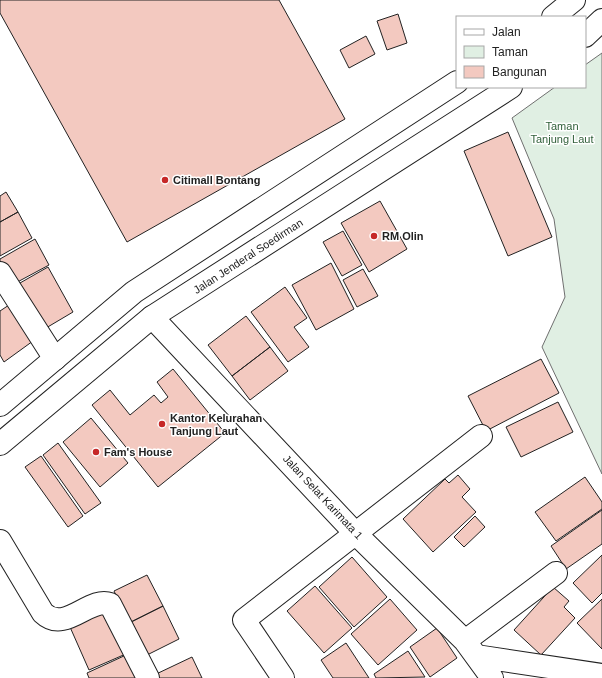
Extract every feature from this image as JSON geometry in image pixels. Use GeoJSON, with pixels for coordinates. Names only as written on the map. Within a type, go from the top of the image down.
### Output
{"type":"FeatureCollection","features":[{"type":"Feature","properties":{"kind":"street"},"geometry":{"type":"LineString","coordinates":[[554,16],[574,0]]}},
{"type":"Feature","properties":{"kind":"street"},"geometry":{"type":"LineString","coordinates":[[586,35],[602,20]]}},
{"type":"Feature","properties":{"kind":"street"},"geometry":{"type":"LineString","coordinates":[[0,405],[134,292],[456,83]]}},
{"type":"Feature","properties":{"kind":"street","name":"Jalan Jenderal Soedirman"},"geometry":{"type":"LineString","coordinates":[[0,444],[152,318],[509,88]]}},
{"type":"Feature","properties":{"kind":"street"},"geometry":{"type":"LineString","coordinates":[[0,273],[55,359]]}},
{"type":"Feature","properties":{"kind":"street","name":"Jalan Selat Karimata 1"},"geometry":{"type":"LineString","coordinates":[[152,318],[355,533],[471,648],[492,678]]}},
{"type":"Feature","properties":{"kind":"street"},"geometry":{"type":"LineString","coordinates":[[283,678],[244,620],[481,436]]}},
{"type":"Feature","properties":{"kind":"street"},"geometry":{"type":"LineString","coordinates":[[0,541],[43,613],[48,618],[61,620],[103,603],[110,604],[148,678]]}},
{"type":"Feature","properties":{"kind":"street"},"geometry":{"type":"LineString","coordinates":[[471,648],[556,573]]}},
{"type":"Feature","properties":{"kind":"street"},"geometry":{"type":"LineString","coordinates":[[471,648],[602,675]]}},
{"type":"Feature","properties":{"kind":"green space","name":"Taman Tanjung Laut"},"geometry":{"type":"Polygon","coordinates":[[[602,53],[602,474],[542,347],[565,297],[554,219],[512,118],[554,88],[586,88],[586,64],[602,53]]]}},
{"type":"Feature","properties":{"kind":"building","name":"Citimall Bontang"},"geometry":{"type":"Polygon","coordinates":[[[0,0],[279,0],[345,119],[127,242],[0,13],[0,0]]]}},
{"type":"Feature","properties":{"kind":"building"},"geometry":{"type":"Polygon","coordinates":[[[398,14],[407,43],[387,50],[377,21],[398,14]]]}},
{"type":"Feature","properties":{"kind":"building"},"geometry":{"type":"Polygon","coordinates":[[[366,36],[375,54],[349,68],[340,50],[366,36]]]}},
{"type":"Feature","properties":{"kind":"building"},"geometry":{"type":"Polygon","coordinates":[[[508,132],[552,237],[508,256],[464,151],[508,132]]]}},
{"type":"Feature","properties":{"kind":"building"},"geometry":{"type":"Polygon","coordinates":[[[6,192],[18,212],[0,222],[0,196],[6,192]]]}},
{"type":"Feature","properties":{"kind":"building","name":"RM Olin"},"geometry":{"type":"Polygon","coordinates":[[[380,201],[407,249],[369,272],[341,223],[380,201]]]}},
{"type":"Feature","properties":{"kind":"building"},"geometry":{"type":"Polygon","coordinates":[[[18,212],[32,238],[0,256],[0,222],[18,212]]]}},
{"type":"Feature","properties":{"kind":"building"},"geometry":{"type":"Polygon","coordinates":[[[343,231],[362,265],[342,276],[323,242],[343,231]]]}},
{"type":"Feature","properties":{"kind":"building"},"geometry":{"type":"Polygon","coordinates":[[[35,239],[49,265],[10,286],[0,267],[0,259],[35,239]]]}},
{"type":"Feature","properties":{"kind":"building"},"geometry":{"type":"Polygon","coordinates":[[[331,263],[354,309],[316,330],[292,285],[331,263]]]}},
{"type":"Feature","properties":{"kind":"building"},"geometry":{"type":"Polygon","coordinates":[[[48,267],[73,312],[46,328],[13,287],[48,267]]]}},
{"type":"Feature","properties":{"kind":"building"},"geometry":{"type":"Polygon","coordinates":[[[363,269],[378,296],[357,307],[343,280],[363,269]]]}},
{"type":"Feature","properties":{"kind":"building"},"geometry":{"type":"Polygon","coordinates":[[[285,287],[307,318],[294,327],[309,347],[288,362],[251,312],[285,287]]]}},
{"type":"Feature","properties":{"kind":"building"},"geometry":{"type":"Polygon","coordinates":[[[9,305],[33,341],[4,362],[0,355],[0,311],[9,305]]]}},
{"type":"Feature","properties":{"kind":"building"},"geometry":{"type":"Polygon","coordinates":[[[246,316],[270,347],[232,376],[208,345],[246,316]]]}},
{"type":"Feature","properties":{"kind":"building"},"geometry":{"type":"Polygon","coordinates":[[[270,347],[288,371],[250,400],[232,376],[270,347]]]}},
{"type":"Feature","properties":{"kind":"building"},"geometry":{"type":"Polygon","coordinates":[[[541,359],[559,393],[486,431],[468,396],[541,359]]]}},
{"type":"Feature","properties":{"kind":"building","name":"Kantor Kelurahan Tanjung Laut"},"geometry":{"type":"Polygon","coordinates":[[[173,369],[225,433],[158,487],[92,405],[110,390],[130,415],[154,395],[161,403],[168,397],[157,382],[173,369]]]}},
{"type":"Feature","properties":{"kind":"building"},"geometry":{"type":"Polygon","coordinates":[[[558,402],[573,432],[521,457],[506,427],[558,402]]]}},
{"type":"Feature","properties":{"kind":"building","name":"Fam's House"},"geometry":{"type":"Polygon","coordinates":[[[91,418],[128,463],[100,487],[63,442],[91,418]]]}},
{"type":"Feature","properties":{"kind":"building"},"geometry":{"type":"Polygon","coordinates":[[[58,443],[101,503],[85,514],[43,455],[58,443]]]}},
{"type":"Feature","properties":{"kind":"building"},"geometry":{"type":"Polygon","coordinates":[[[41,456],[83,516],[68,527],[25,467],[41,456]]]}},
{"type":"Feature","properties":{"kind":"building"},"geometry":{"type":"Polygon","coordinates":[[[458,475],[470,489],[462,497],[476,512],[433,552],[403,519],[445,479],[449,483],[458,475]]]}},
{"type":"Feature","properties":{"kind":"building"},"geometry":{"type":"Polygon","coordinates":[[[585,477],[602,502],[602,509],[556,541],[535,512],[585,477]]]}},
{"type":"Feature","properties":{"kind":"building"},"geometry":{"type":"Polygon","coordinates":[[[602,510],[602,544],[566,569],[551,546],[602,510]]]}},
{"type":"Feature","properties":{"kind":"building"},"geometry":{"type":"Polygon","coordinates":[[[475,516],[485,527],[464,547],[454,537],[475,516]]]}},
{"type":"Feature","properties":{"kind":"building"},"geometry":{"type":"Polygon","coordinates":[[[602,555],[602,593],[592,603],[573,583],[602,555]]]}},
{"type":"Feature","properties":{"kind":"building"},"geometry":{"type":"Polygon","coordinates":[[[352,557],[387,597],[354,627],[319,587],[352,557]]]}},
{"type":"Feature","properties":{"kind":"building"},"geometry":{"type":"Polygon","coordinates":[[[147,575],[163,606],[129,623],[114,591],[147,575]]]}},
{"type":"Feature","properties":{"kind":"building"},"geometry":{"type":"Polygon","coordinates":[[[315,586],[352,628],[324,653],[287,611],[315,586]]]}},
{"type":"Feature","properties":{"kind":"building"},"geometry":{"type":"Polygon","coordinates":[[[553,587],[569,601],[564,607],[575,618],[541,655],[514,630],[553,587]]]}},
{"type":"Feature","properties":{"kind":"building"},"geometry":{"type":"Polygon","coordinates":[[[390,599],[417,630],[378,665],[351,634],[390,599]]]}},
{"type":"Feature","properties":{"kind":"building"},"geometry":{"type":"Polygon","coordinates":[[[602,599],[602,649],[577,623],[602,599]]]}},
{"type":"Feature","properties":{"kind":"building"},"geometry":{"type":"Polygon","coordinates":[[[163,606],[179,639],[145,656],[129,623],[163,606]]]}},
{"type":"Feature","properties":{"kind":"building"},"geometry":{"type":"Polygon","coordinates":[[[108,610],[128,653],[89,670],[70,627],[108,610]]]}},
{"type":"Feature","properties":{"kind":"building"},"geometry":{"type":"Polygon","coordinates":[[[437,628],[457,658],[430,677],[410,647],[437,628]]]}},
{"type":"Feature","properties":{"kind":"building"},"geometry":{"type":"Polygon","coordinates":[[[346,643],[369,678],[333,678],[321,660],[346,643]]]}},
{"type":"Feature","properties":{"kind":"building"},"geometry":{"type":"Polygon","coordinates":[[[408,651],[425,677],[376,678],[374,674],[408,651]]]}},
{"type":"Feature","properties":{"kind":"building"},"geometry":{"type":"Polygon","coordinates":[[[126,655],[137,678],[89,678],[87,673],[126,655]]]}},
{"type":"Feature","properties":{"kind":"building"},"geometry":{"type":"Polygon","coordinates":[[[192,657],[202,678],[153,678],[152,676],[192,657]]]}},
{"type":"Feature","properties":{"kind":"place","name":"Citimall Bontang"},"geometry":{"type":"Point","coordinates":[165,180]}},
{"type":"Feature","properties":{"kind":"place","name":"RM Olin"},"geometry":{"type":"Point","coordinates":[374,236]}},
{"type":"Feature","properties":{"kind":"place","name":"Kantor Kelurahan Tanjung Laut"},"geometry":{"type":"Point","coordinates":[162,424]}},
{"type":"Feature","properties":{"kind":"place","name":"Fam's House"},"geometry":{"type":"Point","coordinates":[96,452]}}]}
